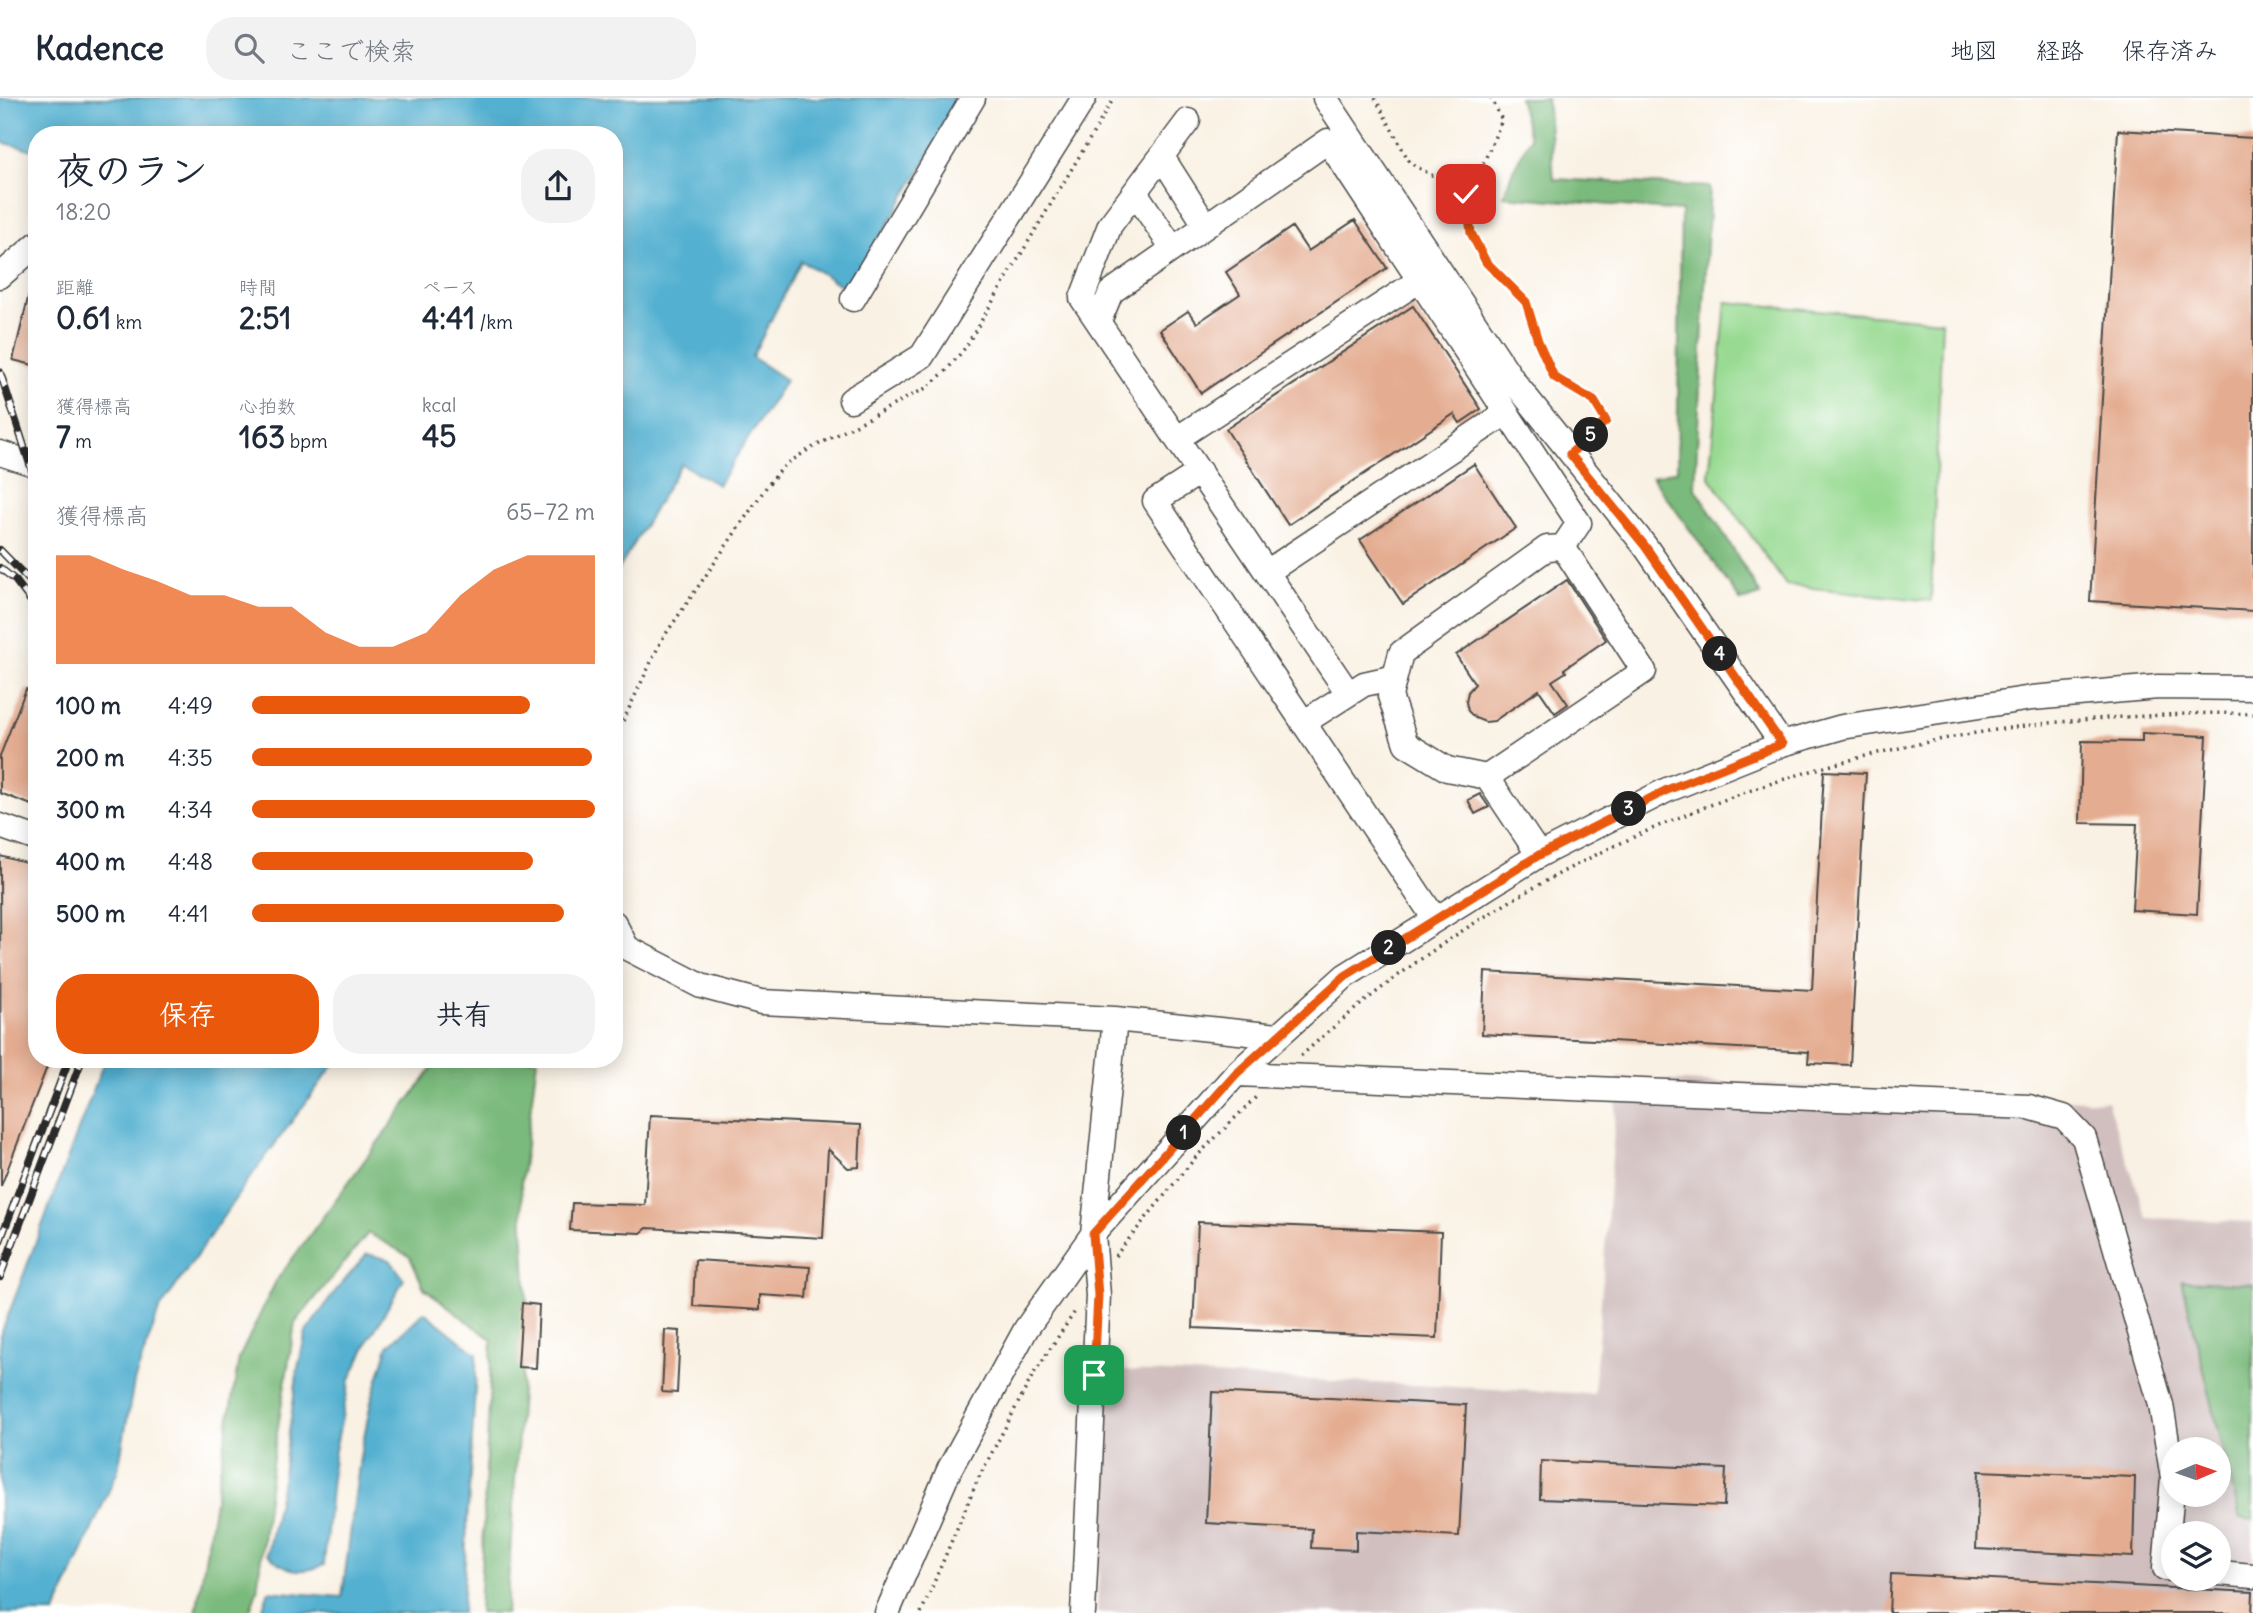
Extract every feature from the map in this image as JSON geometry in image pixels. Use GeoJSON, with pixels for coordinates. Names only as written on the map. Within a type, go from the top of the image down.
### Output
{"type":"FeatureCollection","features":[{"type":"Feature","properties":{"kind":"street"},"geometry":{"type":"LineString","coordinates":[[853,299],[974,98]]}},
{"type":"Feature","properties":{"kind":"street"},"geometry":{"type":"LineString","coordinates":[[852,400],[922,356],[1084,98]]}},
{"type":"Feature","properties":{"kind":"street"},"geometry":{"type":"LineString","coordinates":[[1325,98],[1514,382],[1645,546],[1782,744]]}},
{"type":"Feature","properties":{"kind":"street"},"geometry":{"type":"LineString","coordinates":[[1188,121],[1110,225],[1082,298],[1348,693]]}},
{"type":"Feature","properties":{"kind":"street"},"geometry":{"type":"LineString","coordinates":[[1099,321],[1111,292],[1328,141],[1579,523],[1563,547]]}},
{"type":"Feature","properties":{"kind":"street"},"geometry":{"type":"LineString","coordinates":[[1162,157],[1206,226]]}},
{"type":"Feature","properties":{"kind":"street"},"geometry":{"type":"LineString","coordinates":[[1135,192],[1173,249]]}},
{"type":"Feature","properties":{"kind":"street"},"geometry":{"type":"LineString","coordinates":[[0,276],[28,252]]}},
{"type":"Feature","properties":{"kind":"street"},"geometry":{"type":"LineString","coordinates":[[1178,438],[1420,280]]}},
{"type":"Feature","properties":{"kind":"street"},"geometry":{"type":"LineString","coordinates":[[1267,572],[1506,413]]}},
{"type":"Feature","properties":{"kind":"street"},"geometry":{"type":"LineString","coordinates":[[0,453],[28,462]]}},
{"type":"Feature","properties":{"kind":"street"},"geometry":{"type":"LineString","coordinates":[[1200,471],[1155,501],[1435,919]]}},
{"type":"Feature","properties":{"kind":"street"},"geometry":{"type":"LineString","coordinates":[[1563,547],[1644,671],[1487,776],[1447,769],[1406,744],[1391,696],[1401,653],[1547,548],[1563,547]]}},
{"type":"Feature","properties":{"kind":"street"},"geometry":{"type":"LineString","coordinates":[[1303,723],[1364,684],[1395,677]]}},
{"type":"Feature","properties":{"kind":"street"},"geometry":{"type":"LineString","coordinates":[[887,1613],[950,1468],[1026,1329],[1093,1234],[1236,1074],[1345,976],[1539,855],[1667,790],[1782,744],[1842,727],[2032,698],[2158,687],[2253,688]]}},
{"type":"Feature","properties":{"kind":"street"},"geometry":{"type":"LineString","coordinates":[[1487,776],[1539,855]]}},
{"type":"Feature","properties":{"kind":"street"},"geometry":{"type":"LineString","coordinates":[[0,826],[28,836]]}},
{"type":"Feature","properties":{"kind":"street"},"geometry":{"type":"LineString","coordinates":[[623,940],[627,948],[701,986],[761,1002],[1115,1019],[1277,1037]]}},
{"type":"Feature","properties":{"kind":"street"},"geometry":{"type":"LineString","coordinates":[[1083,1613],[1098,1295],[1093,1234],[1115,1019]]}},
{"type":"Feature","properties":{"kind":"street"},"geometry":{"type":"LineString","coordinates":[[1236,1074],[2029,1107],[2064,1117],[2084,1138],[2161,1405],[2173,1478],[2169,1521]]}},
{"type":"Feature","properties":{"kind":"street"},"geometry":{"type":"LineString","coordinates":[[2231,1574],[2253,1576]]}},
{"type":"Feature","properties":{"kind":"path"},"geometry":{"type":"LineString","coordinates":[[1375,98],[1410,163],[1466,194]]}},
{"type":"Feature","properties":{"kind":"path"},"geometry":{"type":"LineString","coordinates":[[1491,98],[1502,120],[1475,183],[1466,194],[1471,233],[1486,262],[1526,302],[1538,341],[1554,377],[1594,401],[1606,421],[1570,454]]}},
{"type":"Feature","properties":{"kind":"path"},"geometry":{"type":"LineString","coordinates":[[922,1613],[978,1479],[1034,1373],[1097,1280],[1195,1158],[1226,1125],[1335,1024],[1471,926],[1600,853],[1689,814],[1856,757],[1951,737],[2067,720],[2217,713],[2253,714]]}},
{"type":"Feature","properties":{"kind":"shaded area"},"geometry":{"type":"Polygon","coordinates":[[[1618,1078],[2107,1101],[2147,1218],[2253,1222],[2253,1613],[1097,1613],[1109,1370],[1594,1394],[1618,1078]]]}},
{"type":"Feature","properties":{"kind":"green space"},"geometry":{"type":"Polygon","coordinates":[[[1519,98],[1547,98],[1554,179],[1710,187],[1695,487],[1761,595],[1741,601],[1652,477],[1677,470],[1681,211],[1504,196],[1511,175],[1530,138],[1519,98]]]}},
{"type":"Feature","properties":{"kind":"green space"},"geometry":{"type":"Polygon","coordinates":[[[1726,302],[1942,321],[1931,601],[1786,585],[1709,476],[1726,302]]]}},
{"type":"Feature","properties":{"kind":"green space"},"geometry":{"type":"Polygon","coordinates":[[[432,1068],[536,1068],[521,1184],[527,1304],[506,1613],[479,1613],[492,1340],[424,1288],[410,1257],[368,1233],[295,1323],[272,1464],[257,1591],[249,1613],[196,1613],[239,1358],[276,1281],[432,1068]]]}},
{"type":"Feature","properties":{"kind":"green space"},"geometry":{"type":"Polygon","coordinates":[[[2182,1281],[2253,1284],[2253,1520],[2240,1518],[2231,1481],[2231,1437],[2220,1437],[2182,1281]]]}},
{"type":"Feature","properties":{"kind":"water"},"geometry":{"type":"Polygon","coordinates":[[[0,98],[963,98],[849,290],[801,261],[752,357],[786,380],[718,485],[681,464],[623,562],[623,126],[28,126],[28,149],[0,142],[0,98]]]}},
{"type":"Feature","properties":{"kind":"water"},"geometry":{"type":"Polygon","coordinates":[[[102,1068],[331,1068],[244,1186],[159,1311],[134,1382],[118,1470],[55,1613],[0,1613],[0,1337],[102,1068]]]}},
{"type":"Feature","properties":{"kind":"water"},"geometry":{"type":"Polygon","coordinates":[[[367,1254],[390,1260],[404,1279],[350,1379],[334,1455],[324,1565],[307,1570],[294,1570],[267,1554],[282,1481],[298,1368],[306,1332],[367,1254]]]}},
{"type":"Feature","properties":{"kind":"water"},"geometry":{"type":"Polygon","coordinates":[[[424,1312],[477,1354],[462,1613],[261,1613],[269,1591],[342,1597],[360,1457],[371,1402],[388,1346],[424,1312]]]}},
{"type":"Feature","properties":{"kind":"building"},"geometry":{"type":"Polygon","coordinates":[[[2118,130],[2253,138],[2253,611],[2090,601],[2118,130]]]}},
{"type":"Feature","properties":{"kind":"building"},"geometry":{"type":"Polygon","coordinates":[[[1355,220],[1387,268],[1201,393],[1160,330],[1188,311],[1197,323],[1240,294],[1226,272],[1292,227],[1308,251],[1355,220]]]}},
{"type":"Feature","properties":{"kind":"building"},"geometry":{"type":"Polygon","coordinates":[[[28,298],[28,364],[13,360],[28,298]]]}},
{"type":"Feature","properties":{"kind":"building"},"geometry":{"type":"Polygon","coordinates":[[[1413,306],[1481,409],[1460,423],[1454,414],[1288,525],[1226,429],[1413,306]]]}},
{"type":"Feature","properties":{"kind":"building"},"geometry":{"type":"Polygon","coordinates":[[[1474,464],[1516,528],[1403,604],[1360,540],[1474,464]]]}},
{"type":"Feature","properties":{"kind":"building"},"geometry":{"type":"Polygon","coordinates":[[[1567,580],[1606,640],[1564,669],[1566,672],[1552,681],[1568,704],[1555,713],[1539,690],[1494,721],[1485,722],[1475,718],[1468,711],[1466,702],[1468,692],[1475,684],[1456,655],[1567,580]]]}},
{"type":"Feature","properties":{"kind":"building"},"geometry":{"type":"Polygon","coordinates":[[[26,689],[28,804],[0,793],[0,756],[26,689]]]}},
{"type":"Feature","properties":{"kind":"building"},"geometry":{"type":"Polygon","coordinates":[[[2142,733],[2207,736],[2197,914],[2132,910],[2137,824],[2080,823],[2082,741],[2142,742],[2142,733]]]}},
{"type":"Feature","properties":{"kind":"building"},"geometry":{"type":"Polygon","coordinates":[[[1824,771],[1866,773],[1850,1065],[1808,1063],[1809,1052],[1482,1034],[1485,972],[1812,990],[1824,771]]]}},
{"type":"Feature","properties":{"kind":"building"},"geometry":{"type":"Polygon","coordinates":[[[1480,794],[1489,807],[1475,814],[1468,800],[1480,794]]]}},
{"type":"Feature","properties":{"kind":"building"},"geometry":{"type":"Polygon","coordinates":[[[0,856],[28,864],[28,1068],[47,1068],[1,1186],[0,856]]]}},
{"type":"Feature","properties":{"kind":"building"},"geometry":{"type":"Polygon","coordinates":[[[650,1115],[861,1125],[859,1167],[848,1168],[828,1149],[823,1238],[647,1228],[641,1233],[570,1230],[572,1203],[645,1205],[650,1115]]]}},
{"type":"Feature","properties":{"kind":"building"},"geometry":{"type":"Polygon","coordinates":[[[1198,1222],[1441,1232],[1437,1338],[1193,1328],[1198,1222]]]}},
{"type":"Feature","properties":{"kind":"building"},"geometry":{"type":"Polygon","coordinates":[[[695,1260],[810,1267],[807,1298],[760,1295],[760,1310],[693,1306],[695,1260]]]}},
{"type":"Feature","properties":{"kind":"building"},"geometry":{"type":"Polygon","coordinates":[[[522,1303],[539,1305],[536,1368],[518,1367],[522,1303]]]}},
{"type":"Feature","properties":{"kind":"building"},"geometry":{"type":"Polygon","coordinates":[[[665,1330],[680,1331],[677,1393],[662,1392],[665,1330]]]}},
{"type":"Feature","properties":{"kind":"building"},"geometry":{"type":"Polygon","coordinates":[[[1212,1392],[1466,1405],[1459,1536],[1356,1531],[1356,1550],[1311,1548],[1312,1529],[1206,1523],[1212,1392]]]}},
{"type":"Feature","properties":{"kind":"building"},"geometry":{"type":"Polygon","coordinates":[[[1541,1461],[1726,1469],[1724,1506],[1540,1499],[1541,1461]]]}},
{"type":"Feature","properties":{"kind":"building"},"geometry":{"type":"Polygon","coordinates":[[[1979,1471],[2135,1477],[2133,1557],[1976,1549],[1979,1471]]]}},
{"type":"Feature","properties":{"kind":"building"},"geometry":{"type":"Polygon","coordinates":[[[1891,1574],[2161,1587],[2161,1591],[2253,1592],[2252,1613],[1889,1613],[1891,1574]]]}},
{"type":"Feature","properties":{"kind":"railway"},"geometry":{"type":"LineString","coordinates":[[0,372],[28,458]]}},
{"type":"Feature","properties":{"kind":"railway"},"geometry":{"type":"LineString","coordinates":[[0,550],[28,579]]}},
{"type":"Feature","properties":{"kind":"railway"},"geometry":{"type":"LineString","coordinates":[[0,568],[15,580],[28,597]]}},
{"type":"Feature","properties":{"kind":"railway"},"geometry":{"type":"LineString","coordinates":[[0,1241],[66,1068]]}},
{"type":"Feature","properties":{"kind":"railway"},"geometry":{"type":"LineString","coordinates":[[0,1277],[79,1068]]}},
{"type":"Feature","properties":{"kind":"route"},"geometry":{"type":"LineString","coordinates":[[1094,1375],[1098,1295],[1093,1234],[1236,1074],[1345,976],[1539,855],[1667,790],[1782,744],[1645,546],[1570,454],[1606,421],[1594,401],[1554,377],[1538,341],[1526,302],[1486,262],[1471,233],[1466,194]]}}]}
